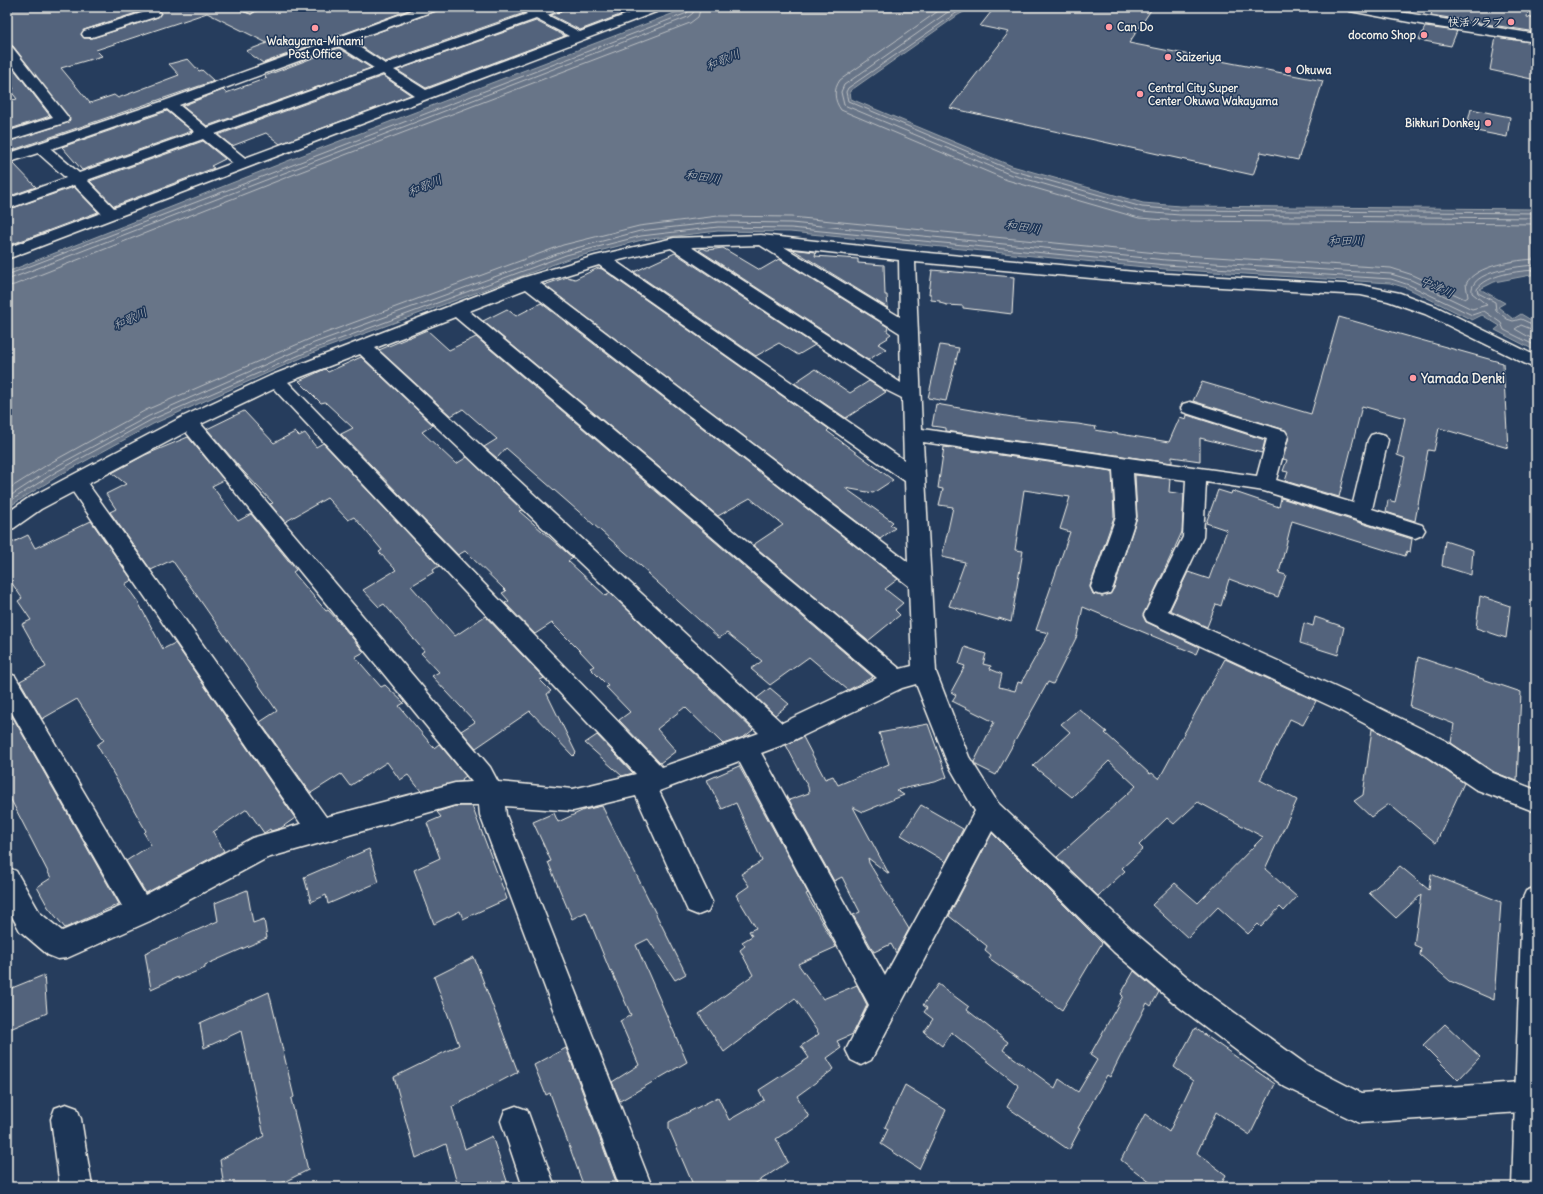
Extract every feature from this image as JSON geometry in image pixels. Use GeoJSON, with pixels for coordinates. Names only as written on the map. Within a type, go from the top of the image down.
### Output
{"type":"FeatureCollection","features":[{"type":"Feature","properties":{"kind":"street"},"geometry":{"type":"LineString","coordinates":[[88,34],[154,13],[146,7]]}},
{"type":"Feature","properties":{"kind":"street"},"geometry":{"type":"LineString","coordinates":[[7,159],[169,104],[432,7]]}},
{"type":"Feature","properties":{"kind":"street"},"geometry":{"type":"LineString","coordinates":[[524,7],[579,36]]}},
{"type":"Feature","properties":{"kind":"street"},"geometry":{"type":"LineString","coordinates":[[7,204],[558,7]]}},
{"type":"Feature","properties":{"kind":"street"},"geometry":{"type":"LineString","coordinates":[[7,254],[657,7]]}},
{"type":"Feature","properties":{"kind":"street"},"geometry":{"type":"LineString","coordinates":[[1350,7],[1424,21],[1536,38]]}},
{"type":"Feature","properties":{"kind":"street"},"geometry":{"type":"LineString","coordinates":[[341,41],[424,96]]}},
{"type":"Feature","properties":{"kind":"street"},"geometry":{"type":"LineString","coordinates":[[7,50],[62,119],[7,137]]}},
{"type":"Feature","properties":{"kind":"street"},"geometry":{"type":"LineString","coordinates":[[169,104],[243,164]]}},
{"type":"Feature","properties":{"kind":"street"},"geometry":{"type":"LineString","coordinates":[[41,148],[77,179],[111,214]]}},
{"type":"Feature","properties":{"kind":"street"},"geometry":{"type":"LineString","coordinates":[[761,240],[910,331]]}},
{"type":"Feature","properties":{"kind":"street"},"geometry":{"type":"LineString","coordinates":[[7,523],[34,504],[189,422],[276,380],[528,282],[601,259],[674,243],[761,240],[907,256],[1134,277],[1361,290],[1393,297],[1414,304],[1471,329],[1536,363]]}},
{"type":"Feature","properties":{"kind":"street"},"geometry":{"type":"LineString","coordinates":[[674,243],[889,384],[911,395]]}},
{"type":"Feature","properties":{"kind":"street"},"geometry":{"type":"LineString","coordinates":[[907,256],[914,477],[924,672],[959,762],[989,811],[1124,942],[1190,997],[1296,1076],[1359,1108],[1533,1097]]}},
{"type":"Feature","properties":{"kind":"street"},"geometry":{"type":"LineString","coordinates":[[601,259],[914,477]]}},
{"type":"Feature","properties":{"kind":"street"},"geometry":{"type":"LineString","coordinates":[[528,282],[919,582]]}},
{"type":"Feature","properties":{"kind":"street"},"geometry":{"type":"LineString","coordinates":[[456,310],[896,680]]}},
{"type":"Feature","properties":{"kind":"street"},"geometry":{"type":"LineString","coordinates":[[362,346],[779,736]]}},
{"type":"Feature","properties":{"kind":"street"},"geometry":{"type":"LineString","coordinates":[[276,380],[650,782],[698,902]]}},
{"type":"Feature","properties":{"kind":"street"},"geometry":{"type":"LineString","coordinates":[[1190,408],[1278,436],[1265,484]]}},
{"type":"Feature","properties":{"kind":"street"},"geometry":{"type":"LineString","coordinates":[[189,422],[481,775],[490,793],[493,815],[636,1187]]}},
{"type":"Feature","properties":{"kind":"street"},"geometry":{"type":"LineString","coordinates":[[913,434],[1265,484],[1415,530]]}},
{"type":"Feature","properties":{"kind":"street"},"geometry":{"type":"LineString","coordinates":[[1361,513],[1378,440]]}},
{"type":"Feature","properties":{"kind":"street"},"geometry":{"type":"LineString","coordinates":[[1102,587],[1126,517],[1123,465]]}},
{"type":"Feature","properties":{"kind":"street"},"geometry":{"type":"LineString","coordinates":[[1196,474],[1193,537],[1155,615],[1347,703],[1438,749],[1484,781],[1536,801]]}},
{"type":"Feature","properties":{"kind":"street"},"geometry":{"type":"LineString","coordinates":[[76,482],[321,832]]}},
{"type":"Feature","properties":{"kind":"street"},"geometry":{"type":"LineString","coordinates":[[7,880],[30,922],[58,945],[67,944],[140,912],[261,847],[321,832],[455,794],[490,793],[572,800],[650,782],[779,736],[896,680],[924,672]]}},
{"type":"Feature","properties":{"kind":"street"},"geometry":{"type":"LineString","coordinates":[[7,683],[140,912]]}},
{"type":"Feature","properties":{"kind":"street"},"geometry":{"type":"LineString","coordinates":[[745,748],[885,1005]]}},
{"type":"Feature","properties":{"kind":"street"},"geometry":{"type":"LineString","coordinates":[[861,1050],[989,811]]}},
{"type":"Feature","properties":{"kind":"street"},"geometry":{"type":"LineString","coordinates":[[1528,1187],[1533,1097],[1536,900]]}},
{"type":"Feature","properties":{"kind":"street"},"geometry":{"type":"LineString","coordinates":[[66,1119],[76,1187]]}},
{"type":"Feature","properties":{"kind":"street"},"geometry":{"type":"LineString","coordinates":[[516,1121],[539,1187]]}},
{"type":"Feature","properties":{"kind":"water"},"geometry":{"type":"Polygon","coordinates":[[[690,7],[973,7],[958,15],[850,91],[851,99],[1012,166],[1143,203],[1180,206],[1536,209],[1536,274],[1494,282],[1480,289],[1505,303],[1498,307],[1513,319],[1521,314],[1536,323],[1536,351],[1495,330],[1500,326],[1482,315],[1472,320],[1407,288],[1390,283],[1165,269],[790,232],[718,231],[642,240],[568,259],[317,351],[153,424],[58,476],[7,508],[7,272],[290,160],[690,7]]]}},
{"type":"Feature","properties":{"kind":"building"},"geometry":{"type":"Polygon","coordinates":[[[7,7],[138,7],[142,11],[84,30],[81,35],[84,38],[92,38],[158,17],[161,13],[156,7],[239,7],[242,11],[251,14],[258,10],[258,7],[417,7],[263,63],[246,51],[267,43],[207,13],[96,50],[102,56],[61,68],[90,103],[114,95],[118,98],[179,75],[169,64],[188,59],[199,71],[202,70],[214,81],[7,152],[7,142],[67,123],[70,120],[13,46],[7,45],[7,7]]]}},
{"type":"Feature","properties":{"kind":"building"},"geometry":{"type":"Polygon","coordinates":[[[439,7],[524,7],[522,10],[524,13],[385,62],[353,41],[437,11],[439,7]]]}},
{"type":"Feature","properties":{"kind":"building"},"geometry":{"type":"Polygon","coordinates":[[[564,7],[641,7],[580,30],[551,15],[562,11],[564,7]]]}},
{"type":"Feature","properties":{"kind":"building","name":"Central City Super Center Okuwa Wakayama"},"geometry":{"type":"Polygon","coordinates":[[[995,7],[1153,7],[1129,43],[1323,81],[1298,160],[1261,152],[1253,175],[950,108],[1009,32],[980,26],[995,7]]]}},
{"type":"Feature","properties":{"kind":"building"},"geometry":{"type":"Polygon","coordinates":[[[1433,7],[1529,7],[1527,17],[1536,19],[1536,32],[1431,15],[1433,7]]]}},
{"type":"Feature","properties":{"kind":"building"},"geometry":{"type":"Polygon","coordinates":[[[536,21],[565,36],[426,88],[397,70],[536,21]]]}},
{"type":"Feature","properties":{"kind":"building"},"geometry":{"type":"Polygon","coordinates":[[[1425,27],[1457,31],[1451,46],[1419,40],[1425,27]]]}},
{"type":"Feature","properties":{"kind":"building"},"geometry":{"type":"Polygon","coordinates":[[[1496,37],[1536,43],[1536,80],[1490,70],[1496,37]]]}},
{"type":"Feature","properties":{"kind":"building"},"geometry":{"type":"Polygon","coordinates":[[[339,48],[371,68],[207,126],[182,106],[223,90],[226,93],[267,78],[265,76],[339,48]]]}},
{"type":"Feature","properties":{"kind":"building"},"geometry":{"type":"Polygon","coordinates":[[[7,60],[50,116],[7,130],[7,101],[17,99],[10,90],[14,89],[7,78],[7,60]]]}},
{"type":"Feature","properties":{"kind":"building"},"geometry":{"type":"Polygon","coordinates":[[[383,76],[411,95],[280,144],[266,133],[232,146],[218,135],[383,76]]]}},
{"type":"Feature","properties":{"kind":"building","name":"Bikkuri Donkey"},"geometry":{"type":"Polygon","coordinates":[[[1471,109],[1510,117],[1507,137],[1466,129],[1471,109]]]}},
{"type":"Feature","properties":{"kind":"building"},"geometry":{"type":"Polygon","coordinates":[[[167,111],[192,131],[82,170],[62,147],[167,111]]]}},
{"type":"Feature","properties":{"kind":"building"},"geometry":{"type":"Polygon","coordinates":[[[203,141],[225,159],[211,166],[214,168],[114,206],[90,181],[203,141]]]}},
{"type":"Feature","properties":{"kind":"building"},"geometry":{"type":"Polygon","coordinates":[[[13,163],[36,187],[7,197],[7,164],[13,163]]]}},
{"type":"Feature","properties":{"kind":"building"},"geometry":{"type":"Polygon","coordinates":[[[74,187],[98,212],[7,246],[7,210],[74,187]]]}},
{"type":"Feature","properties":{"kind":"building"},"geometry":{"type":"Polygon","coordinates":[[[703,248],[707,250],[723,248],[760,270],[779,259],[888,327],[887,331],[891,334],[887,337],[888,338],[878,344],[886,349],[868,360],[699,250],[703,248]]]}},
{"type":"Feature","properties":{"kind":"building"},"geometry":{"type":"Polygon","coordinates":[[[792,249],[816,252],[815,256],[858,259],[858,263],[884,265],[885,295],[887,295],[888,308],[792,249]]]}},
{"type":"Feature","properties":{"kind":"building"},"geometry":{"type":"Polygon","coordinates":[[[675,253],[815,345],[798,355],[779,343],[756,356],[634,272],[675,253]]]}},
{"type":"Feature","properties":{"kind":"building"},"geometry":{"type":"Polygon","coordinates":[[[598,268],[602,269],[829,429],[827,431],[893,480],[873,493],[845,488],[893,522],[890,525],[895,528],[880,539],[544,285],[567,277],[575,279],[598,268]]]}},
{"type":"Feature","properties":{"kind":"building"},"geometry":{"type":"Polygon","coordinates":[[[932,270],[1014,277],[1012,314],[963,308],[963,306],[947,305],[940,303],[940,301],[931,300],[931,294],[929,294],[932,270]]]}},
{"type":"Feature","properties":{"kind":"building"},"geometry":{"type":"Polygon","coordinates":[[[541,303],[898,579],[885,589],[903,603],[895,610],[900,615],[868,641],[753,545],[783,525],[750,498],[718,516],[483,321],[507,309],[516,316],[541,303]]]}},
{"type":"Feature","properties":{"kind":"building"},"geometry":{"type":"Polygon","coordinates":[[[1339,317],[1503,363],[1508,448],[1439,428],[1434,451],[1428,450],[1415,521],[1386,512],[1388,500],[1395,502],[1405,458],[1397,455],[1405,418],[1362,406],[1339,497],[1285,481],[1288,472],[1283,471],[1287,460],[1283,459],[1289,436],[1285,430],[1193,401],[1202,382],[1311,414],[1339,317]]]}},
{"type":"Feature","properties":{"kind":"building"},"geometry":{"type":"Polygon","coordinates":[[[427,330],[449,350],[476,337],[873,677],[848,690],[809,657],[770,685],[751,669],[762,661],[727,633],[719,638],[647,573],[649,573],[506,448],[497,458],[484,447],[497,439],[463,409],[451,416],[379,350],[427,330]]]}},
{"type":"Feature","properties":{"kind":"building"},"geometry":{"type":"Polygon","coordinates":[[[940,345],[959,348],[946,401],[928,398],[940,345]]]}},
{"type":"Feature","properties":{"kind":"building"},"geometry":{"type":"Polygon","coordinates":[[[361,357],[433,425],[422,432],[456,464],[467,457],[522,510],[519,511],[573,558],[568,561],[606,596],[610,593],[753,730],[744,737],[723,744],[685,707],[657,729],[676,751],[660,763],[619,720],[630,712],[606,687],[608,686],[590,668],[594,666],[580,651],[552,623],[535,634],[505,603],[509,601],[502,593],[506,591],[465,551],[458,555],[341,434],[353,428],[325,402],[321,403],[299,381],[325,369],[328,372],[361,357]]]}},
{"type":"Feature","properties":{"kind":"building"},"geometry":{"type":"Polygon","coordinates":[[[815,369],[850,393],[869,381],[886,392],[846,418],[794,383],[815,369]]]}},
{"type":"Feature","properties":{"kind":"building"},"geometry":{"type":"Polygon","coordinates":[[[936,404],[1024,419],[1078,424],[1096,427],[1095,430],[1169,442],[1180,417],[1186,419],[1187,415],[1265,440],[1262,453],[1200,438],[1200,461],[1172,457],[1172,463],[946,431],[946,428],[932,426],[936,404]]]}},
{"type":"Feature","properties":{"kind":"building"},"geometry":{"type":"Polygon","coordinates":[[[244,411],[274,443],[295,432],[299,436],[305,433],[316,447],[323,443],[439,566],[433,570],[434,572],[411,586],[455,636],[485,616],[544,678],[540,680],[551,691],[547,694],[576,753],[573,756],[530,711],[476,748],[461,731],[475,722],[432,676],[439,672],[421,653],[424,651],[384,604],[379,607],[363,590],[396,570],[379,552],[382,550],[354,517],[348,520],[327,498],[285,522],[270,504],[273,503],[207,429],[244,411]]]}},
{"type":"Feature","properties":{"kind":"building"},"geometry":{"type":"Polygon","coordinates":[[[188,437],[224,480],[212,486],[238,521],[251,514],[296,570],[293,572],[326,611],[328,610],[339,622],[364,652],[355,657],[381,687],[385,685],[404,703],[399,706],[434,748],[439,744],[466,776],[462,779],[463,781],[421,791],[408,775],[400,780],[387,762],[350,786],[341,774],[311,793],[260,722],[277,711],[172,560],[151,570],[110,512],[116,509],[106,494],[126,484],[112,473],[145,455],[188,437]]]}},
{"type":"Feature","properties":{"kind":"building"},"geometry":{"type":"Polygon","coordinates":[[[944,447],[1112,471],[1114,517],[1090,586],[1093,594],[1102,596],[1110,594],[1114,588],[1137,517],[1135,475],[1170,479],[1169,492],[1184,494],[1182,532],[1143,616],[1146,622],[1199,647],[1196,654],[1083,607],[1077,636],[1053,684],[1048,682],[996,775],[976,765],[974,762],[994,722],[952,701],[956,695],[951,692],[965,666],[959,664],[965,647],[986,654],[983,664],[991,666],[990,669],[1002,674],[999,687],[1015,691],[1018,682],[1021,683],[1049,633],[1036,630],[1070,532],[1060,529],[1070,497],[1024,490],[1015,550],[1023,551],[1011,622],[999,618],[998,620],[949,606],[965,562],[942,557],[953,507],[939,505],[943,489],[938,488],[944,447]]]}},
{"type":"Feature","properties":{"kind":"building"},"geometry":{"type":"Polygon","coordinates":[[[1218,490],[1231,494],[1232,491],[1279,507],[1281,498],[1412,539],[1410,552],[1407,551],[1405,556],[1292,521],[1279,573],[1286,575],[1278,597],[1229,579],[1221,606],[1216,604],[1207,627],[1170,610],[1188,572],[1209,579],[1227,530],[1206,523],[1218,490]]]}},
{"type":"Feature","properties":{"kind":"building"},"geometry":{"type":"Polygon","coordinates":[[[91,521],[132,580],[125,584],[138,602],[163,649],[175,643],[295,818],[281,828],[271,831],[270,829],[264,833],[247,809],[213,832],[224,851],[146,893],[126,861],[151,845],[144,833],[146,831],[97,745],[104,740],[77,699],[42,719],[20,681],[46,667],[22,624],[31,620],[18,601],[22,598],[7,576],[7,545],[28,535],[35,548],[91,521]]]}},
{"type":"Feature","properties":{"kind":"building"},"geometry":{"type":"Polygon","coordinates":[[[1445,541],[1473,550],[1471,575],[1442,566],[1445,541]]]}},
{"type":"Feature","properties":{"kind":"building"},"geometry":{"type":"Polygon","coordinates":[[[1480,596],[1510,606],[1506,638],[1476,628],[1480,596]]]}},
{"type":"Feature","properties":{"kind":"building"},"geometry":{"type":"Polygon","coordinates":[[[1315,617],[1344,627],[1338,655],[1300,643],[1304,623],[1313,626],[1315,617]]]}},
{"type":"Feature","properties":{"kind":"building"},"geometry":{"type":"Polygon","coordinates":[[[1418,657],[1521,692],[1517,781],[1494,772],[1451,743],[1454,724],[1410,707],[1418,657]]]}},
{"type":"Feature","properties":{"kind":"building"},"geometry":{"type":"Polygon","coordinates":[[[1225,659],[1316,701],[1303,725],[1290,719],[1260,780],[1297,800],[1265,869],[1297,897],[1284,911],[1280,907],[1261,927],[1258,924],[1248,934],[1218,907],[1188,938],[1152,905],[1175,883],[1198,903],[1263,837],[1198,802],[1174,824],[1167,818],[1139,845],[1143,849],[1122,868],[1125,871],[1098,896],[1057,857],[1136,786],[1109,761],[1072,797],[1033,766],[1070,732],[1061,724],[1079,709],[1107,732],[1105,733],[1150,774],[1152,773],[1159,779],[1225,659]]]}},
{"type":"Feature","properties":{"kind":"building"},"geometry":{"type":"Polygon","coordinates":[[[770,688],[789,704],[775,715],[757,698],[770,688]]]}},
{"type":"Feature","properties":{"kind":"building"},"geometry":{"type":"Polygon","coordinates":[[[7,707],[119,904],[65,928],[48,907],[37,887],[51,878],[7,792],[7,707]]]}},
{"type":"Feature","properties":{"kind":"building"},"geometry":{"type":"Polygon","coordinates":[[[928,724],[947,777],[935,782],[896,790],[904,795],[863,812],[853,807],[889,874],[868,858],[869,863],[909,929],[896,953],[891,944],[874,952],[853,915],[860,912],[842,877],[834,881],[789,800],[809,793],[808,787],[786,745],[803,737],[825,779],[833,776],[838,785],[889,764],[879,733],[928,724]]]}},
{"type":"Feature","properties":{"kind":"building"},"geometry":{"type":"Polygon","coordinates":[[[1372,729],[1427,758],[1464,783],[1436,843],[1389,804],[1371,817],[1354,801],[1363,795],[1372,729]]]}},
{"type":"Feature","properties":{"kind":"building"},"geometry":{"type":"Polygon","coordinates":[[[597,735],[633,773],[622,776],[585,743],[597,735]]]}},
{"type":"Feature","properties":{"kind":"building"},"geometry":{"type":"Polygon","coordinates":[[[739,766],[808,893],[806,894],[836,947],[798,964],[823,999],[857,985],[867,1005],[853,1034],[837,1041],[841,1048],[827,1058],[834,1069],[797,1096],[809,1117],[776,1139],[788,1162],[750,1187],[694,1187],[669,1129],[669,1122],[718,1097],[729,1120],[764,1100],[759,1090],[809,1058],[801,1046],[819,1034],[795,998],[724,1052],[699,1014],[753,975],[740,950],[745,946],[742,942],[752,936],[749,931],[756,928],[736,895],[749,886],[741,874],[762,861],[736,803],[722,809],[707,780],[739,766]]]}},
{"type":"Feature","properties":{"kind":"building"},"geometry":{"type":"Polygon","coordinates":[[[921,805],[963,829],[946,862],[901,835],[921,805]]]}},
{"type":"Feature","properties":{"kind":"building"},"geometry":{"type":"Polygon","coordinates":[[[455,806],[472,806],[507,899],[463,919],[460,911],[434,924],[414,870],[440,858],[427,823],[441,817],[437,812],[455,806]]]}},
{"type":"Feature","properties":{"kind":"building"},"geometry":{"type":"Polygon","coordinates":[[[602,806],[686,974],[675,980],[648,939],[636,945],[687,1062],[620,1101],[612,1082],[639,1065],[620,1021],[631,1015],[611,970],[610,971],[586,912],[572,919],[548,862],[551,861],[533,822],[554,813],[558,822],[584,810],[602,806]]]}},
{"type":"Feature","properties":{"kind":"building"},"geometry":{"type":"Polygon","coordinates":[[[992,833],[1102,943],[1062,1010],[989,958],[991,955],[985,950],[987,946],[949,916],[992,833]]]}},
{"type":"Feature","properties":{"kind":"building"},"geometry":{"type":"Polygon","coordinates":[[[369,849],[379,882],[328,904],[326,895],[311,902],[304,877],[369,849]]]}},
{"type":"Feature","properties":{"kind":"building"},"geometry":{"type":"Polygon","coordinates":[[[1400,866],[1429,890],[1431,874],[1501,902],[1494,1000],[1450,981],[1420,955],[1421,948],[1414,945],[1421,895],[1396,918],[1369,893],[1400,866]]]}},
{"type":"Feature","properties":{"kind":"building"},"geometry":{"type":"Polygon","coordinates":[[[247,890],[253,923],[264,919],[267,938],[205,965],[205,968],[178,979],[178,977],[151,989],[145,953],[218,921],[215,903],[247,890]]]}},
{"type":"Feature","properties":{"kind":"building"},"geometry":{"type":"Polygon","coordinates":[[[474,957],[518,1072],[452,1107],[465,1149],[492,1136],[509,1187],[458,1187],[446,1144],[416,1158],[394,1077],[459,1045],[434,977],[474,957]]]}},
{"type":"Feature","properties":{"kind":"building"},"geometry":{"type":"Polygon","coordinates":[[[1134,971],[1159,992],[1151,1006],[1147,1003],[1110,1077],[1107,1075],[1078,1128],[1080,1129],[1069,1150],[1007,1107],[1019,1086],[951,1032],[942,1046],[924,1032],[933,1019],[924,1012],[927,1008],[923,1005],[938,984],[969,1007],[967,1010],[1008,1042],[1003,1050],[1055,1088],[1059,1079],[1078,1092],[1097,1060],[1090,1055],[1123,996],[1121,994],[1134,971]]]}},
{"type":"Feature","properties":{"kind":"building"},"geometry":{"type":"Polygon","coordinates":[[[44,975],[47,1013],[8,1030],[7,990],[44,975]]]}},
{"type":"Feature","properties":{"kind":"building"},"geometry":{"type":"Polygon","coordinates":[[[269,992],[294,1097],[291,1099],[308,1170],[274,1187],[224,1187],[220,1160],[264,1136],[241,1031],[204,1048],[200,1023],[269,992]]]}},
{"type":"Feature","properties":{"kind":"building"},"geometry":{"type":"Polygon","coordinates":[[[1445,1024],[1480,1057],[1458,1080],[1423,1045],[1445,1024]]]}},
{"type":"Feature","properties":{"kind":"building"},"geometry":{"type":"Polygon","coordinates":[[[1195,1028],[1275,1084],[1250,1135],[1216,1112],[1197,1153],[1226,1175],[1220,1187],[1156,1187],[1121,1160],[1145,1114],[1169,1132],[1193,1081],[1174,1067],[1195,1028]]]}},
{"type":"Feature","properties":{"kind":"building"},"geometry":{"type":"Polygon","coordinates":[[[566,1048],[618,1187],[584,1187],[550,1093],[546,1095],[534,1065],[566,1048]]]}},
{"type":"Feature","properties":{"kind":"building"},"geometry":{"type":"Polygon","coordinates":[[[905,1085],[946,1110],[919,1169],[881,1144],[888,1129],[885,1127],[905,1085]]]}},
{"type":"Feature","properties":{"kind":"place","name":"快活クラブ"},"geometry":{"type":"Point","coordinates":[1511,22]}},
{"type":"Feature","properties":{"kind":"place","name":"Can Do"},"geometry":{"type":"Point","coordinates":[1109,27]}},
{"type":"Feature","properties":{"kind":"place","name":"Wakayama-Minami Post Office"},"geometry":{"type":"Point","coordinates":[315,28]}},
{"type":"Feature","properties":{"kind":"place","name":"docomo Shop"},"geometry":{"type":"Point","coordinates":[1424,35]}},
{"type":"Feature","properties":{"kind":"place","name":"Saizeriya"},"geometry":{"type":"Point","coordinates":[1168,57]}},
{"type":"Feature","properties":{"kind":"place","name":"Okuwa"},"geometry":{"type":"Point","coordinates":[1288,70]}},
{"type":"Feature","properties":{"kind":"place","name":"Central City Super Center Okuwa Wakayama"},"geometry":{"type":"Point","coordinates":[1140,94]}},
{"type":"Feature","properties":{"kind":"place","name":"Bikkuri Donkey"},"geometry":{"type":"Point","coordinates":[1488,123]}},
{"type":"Feature","properties":{"kind":"place","name":"Yamada Denki"},"geometry":{"type":"Point","coordinates":[1413,378]}},
{"type":"Feature","properties":{"kind":"water label","name":"和歌川"},"geometry":{"type":"Point","coordinates":[723,60]}},
{"type":"Feature","properties":{"kind":"water label","name":"和田川"},"geometry":{"type":"Point","coordinates":[703,177]}},
{"type":"Feature","properties":{"kind":"water label","name":"和歌川"},"geometry":{"type":"Point","coordinates":[425,186]}},
{"type":"Feature","properties":{"kind":"water label","name":"和田川"},"geometry":{"type":"Point","coordinates":[1023,227]}},
{"type":"Feature","properties":{"kind":"water label","name":"和田川"},"geometry":{"type":"Point","coordinates":[1346,241]}},
{"type":"Feature","properties":{"kind":"water label","name":"中津川"},"geometry":{"type":"Point","coordinates":[1437,287]}},
{"type":"Feature","properties":{"kind":"water label","name":"和歌川"},"geometry":{"type":"Point","coordinates":[130,319]}}]}
